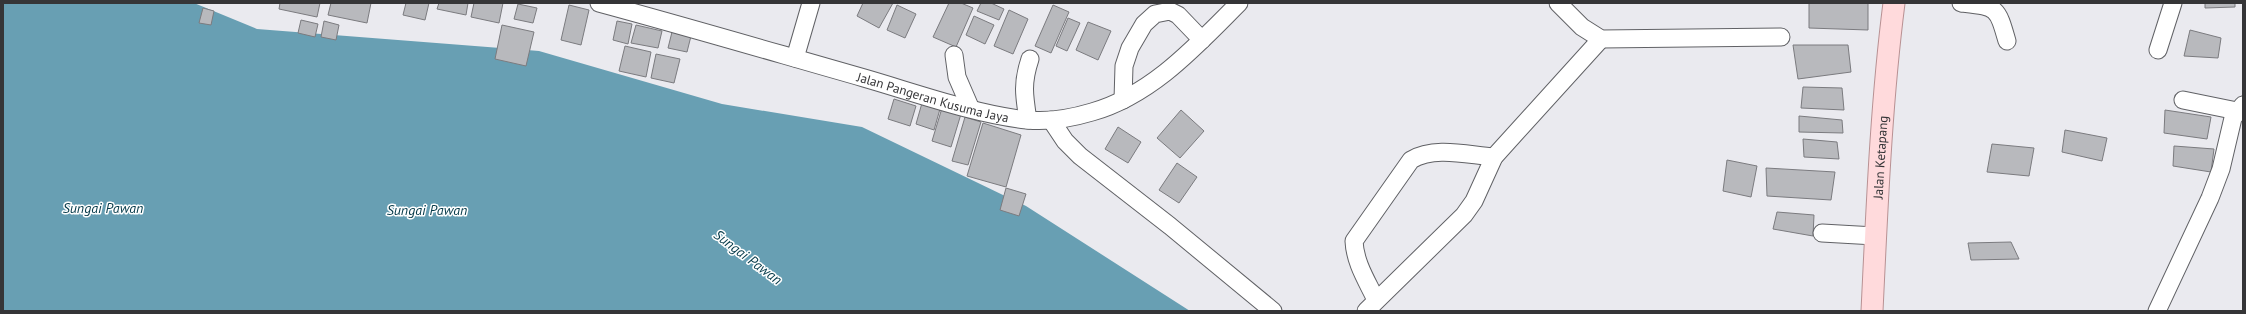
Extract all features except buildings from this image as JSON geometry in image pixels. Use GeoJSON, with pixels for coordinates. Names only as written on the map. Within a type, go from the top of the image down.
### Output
{"type":"FeatureCollection","features":[{"type":"Feature","properties":{"kind":"main road","name":"Jalan Ketapang"},"geometry":{"type":"LineString","coordinates":[[1872,311],[1875,236],[1888,46],[1894,3]]}},
{"type":"Feature","properties":{"kind":"street","name":"Jalan Pangeran Kusuma Jaya"},"geometry":{"type":"LineString","coordinates":[[599,3],[648,9],[795,58],[970,108],[1028,120],[1051,120],[1093,112],[1123,100],[1170,69],[1239,3]]}},
{"type":"Feature","properties":{"kind":"street"},"geometry":{"type":"LineString","coordinates":[[795,58],[811,3]]}},
{"type":"Feature","properties":{"kind":"street"},"geometry":{"type":"LineString","coordinates":[[1558,3],[1582,27],[1601,39],[1781,38]]}},
{"type":"Feature","properties":{"kind":"street"},"geometry":{"type":"LineString","coordinates":[[1962,3],[1985,6],[1994,9],[2000,17],[2007,41]]}},
{"type":"Feature","properties":{"kind":"street"},"geometry":{"type":"LineString","coordinates":[[2158,50],[2173,3]]}},
{"type":"Feature","properties":{"kind":"street"},"geometry":{"type":"LineString","coordinates":[[1123,100],[1124,66],[1130,48],[1144,24],[1155,14],[1170,11],[1178,15],[1202,40]]}},
{"type":"Feature","properties":{"kind":"street"},"geometry":{"type":"LineString","coordinates":[[1494,157],[1439,152],[1420,155],[1411,160],[1354,241],[1355,252],[1371,306],[1464,215],[1474,201],[1494,157],[1601,39]]}},
{"type":"Feature","properties":{"kind":"street"},"geometry":{"type":"LineString","coordinates":[[954,55],[958,77],[970,108]]}},
{"type":"Feature","properties":{"kind":"street"},"geometry":{"type":"LineString","coordinates":[[1028,120],[1023,93],[1024,77],[1030,59]]}},
{"type":"Feature","properties":{"kind":"street"},"geometry":{"type":"LineString","coordinates":[[2157,311],[2210,198],[2221,169],[2233,118],[2240,108],[2184,100]]}},
{"type":"Feature","properties":{"kind":"street"},"geometry":{"type":"LineString","coordinates":[[1051,120],[1065,141],[1080,156],[1170,226],[1274,311]]}},
{"type":"Feature","properties":{"kind":"street"},"geometry":{"type":"LineString","coordinates":[[1822,233],[1875,236]]}},
{"type":"Feature","properties":{"kind":"water","name":"Sungai Pawan"},"geometry":{"type":"Polygon","coordinates":[[[3,3],[194,3],[257,29],[539,51],[722,104],[862,127],[1026,206],[1190,311],[3,311],[3,3]]]}}]}
